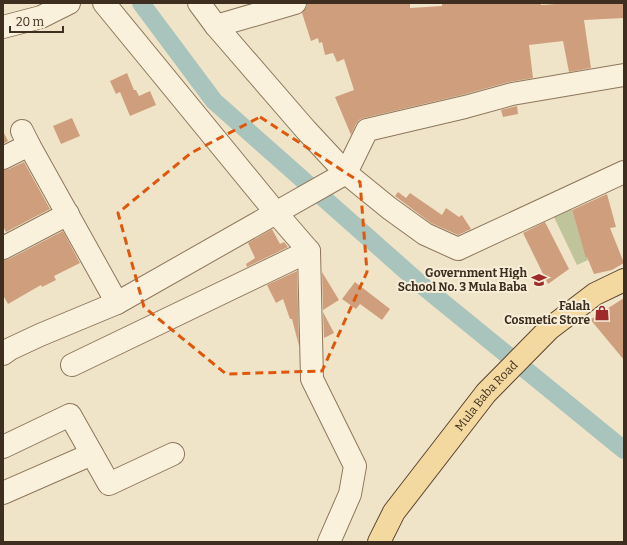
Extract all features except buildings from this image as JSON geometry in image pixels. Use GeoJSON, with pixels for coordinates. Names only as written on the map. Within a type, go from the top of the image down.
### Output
{"type":"FeatureCollection","features":[{"type":"Feature","properties":{"kind":"main road","name":"Mula Baba Road"},"geometry":{"type":"LineString","coordinates":[[379,542],[394,512],[486,393],[549,329],[595,294],[624,280]]}},
{"type":"Feature","properties":{"kind":"street"},"geometry":{"type":"LineString","coordinates":[[3,27],[41,17],[69,3]]}},
{"type":"Feature","properties":{"kind":"street"},"geometry":{"type":"LineString","coordinates":[[104,3],[276,214],[309,251],[312,379],[355,466],[350,494],[329,542]]}},
{"type":"Feature","properties":{"kind":"street"},"geometry":{"type":"LineString","coordinates":[[199,3],[216,26],[306,130],[346,173],[389,208],[425,234],[458,249],[624,172]]}},
{"type":"Feature","properties":{"kind":"street"},"geometry":{"type":"LineString","coordinates":[[216,26],[295,3]]}},
{"type":"Feature","properties":{"kind":"street"},"geometry":{"type":"LineString","coordinates":[[3,354],[10,349],[40,335],[117,303],[346,173],[367,130],[465,107],[512,94],[624,75]]}},
{"type":"Feature","properties":{"kind":"street"},"geometry":{"type":"LineString","coordinates":[[3,158],[26,138],[117,303]]}},
{"type":"Feature","properties":{"kind":"street"},"geometry":{"type":"LineString","coordinates":[[3,248],[68,214]]}},
{"type":"Feature","properties":{"kind":"street"},"geometry":{"type":"LineString","coordinates":[[72,365],[309,251]]}},
{"type":"Feature","properties":{"kind":"street"},"geometry":{"type":"LineString","coordinates":[[3,447],[70,415],[109,484],[173,454]]}},
{"type":"Feature","properties":{"kind":"street"},"geometry":{"type":"LineString","coordinates":[[3,493],[92,454]]}},
{"type":"Feature","properties":{"kind":"highlighted area"},"geometry":{"type":"Polygon","coordinates":[[[260,117],[360,182],[367,272],[322,371],[226,374],[144,307],[118,213],[191,153],[260,117]]]}},
{"type":"Feature","properties":{"kind":"green space"},"geometry":{"type":"Polygon","coordinates":[[[571,207],[588,260],[577,265],[553,215],[571,207]]]}},
{"type":"Feature","properties":{"kind":"waterway"},"geometry":{"type":"LineString","coordinates":[[141,3],[214,101],[424,287],[624,450]]}},
{"type":"Feature","properties":{"kind":"place","name":"Government High School No. 3 Mula Baba"},"geometry":{"type":"Point","coordinates":[539,280]}},
{"type":"Feature","properties":{"kind":"place","name":"Falah Cosmetic Store"},"geometry":{"type":"Point","coordinates":[602,313]}}]}
